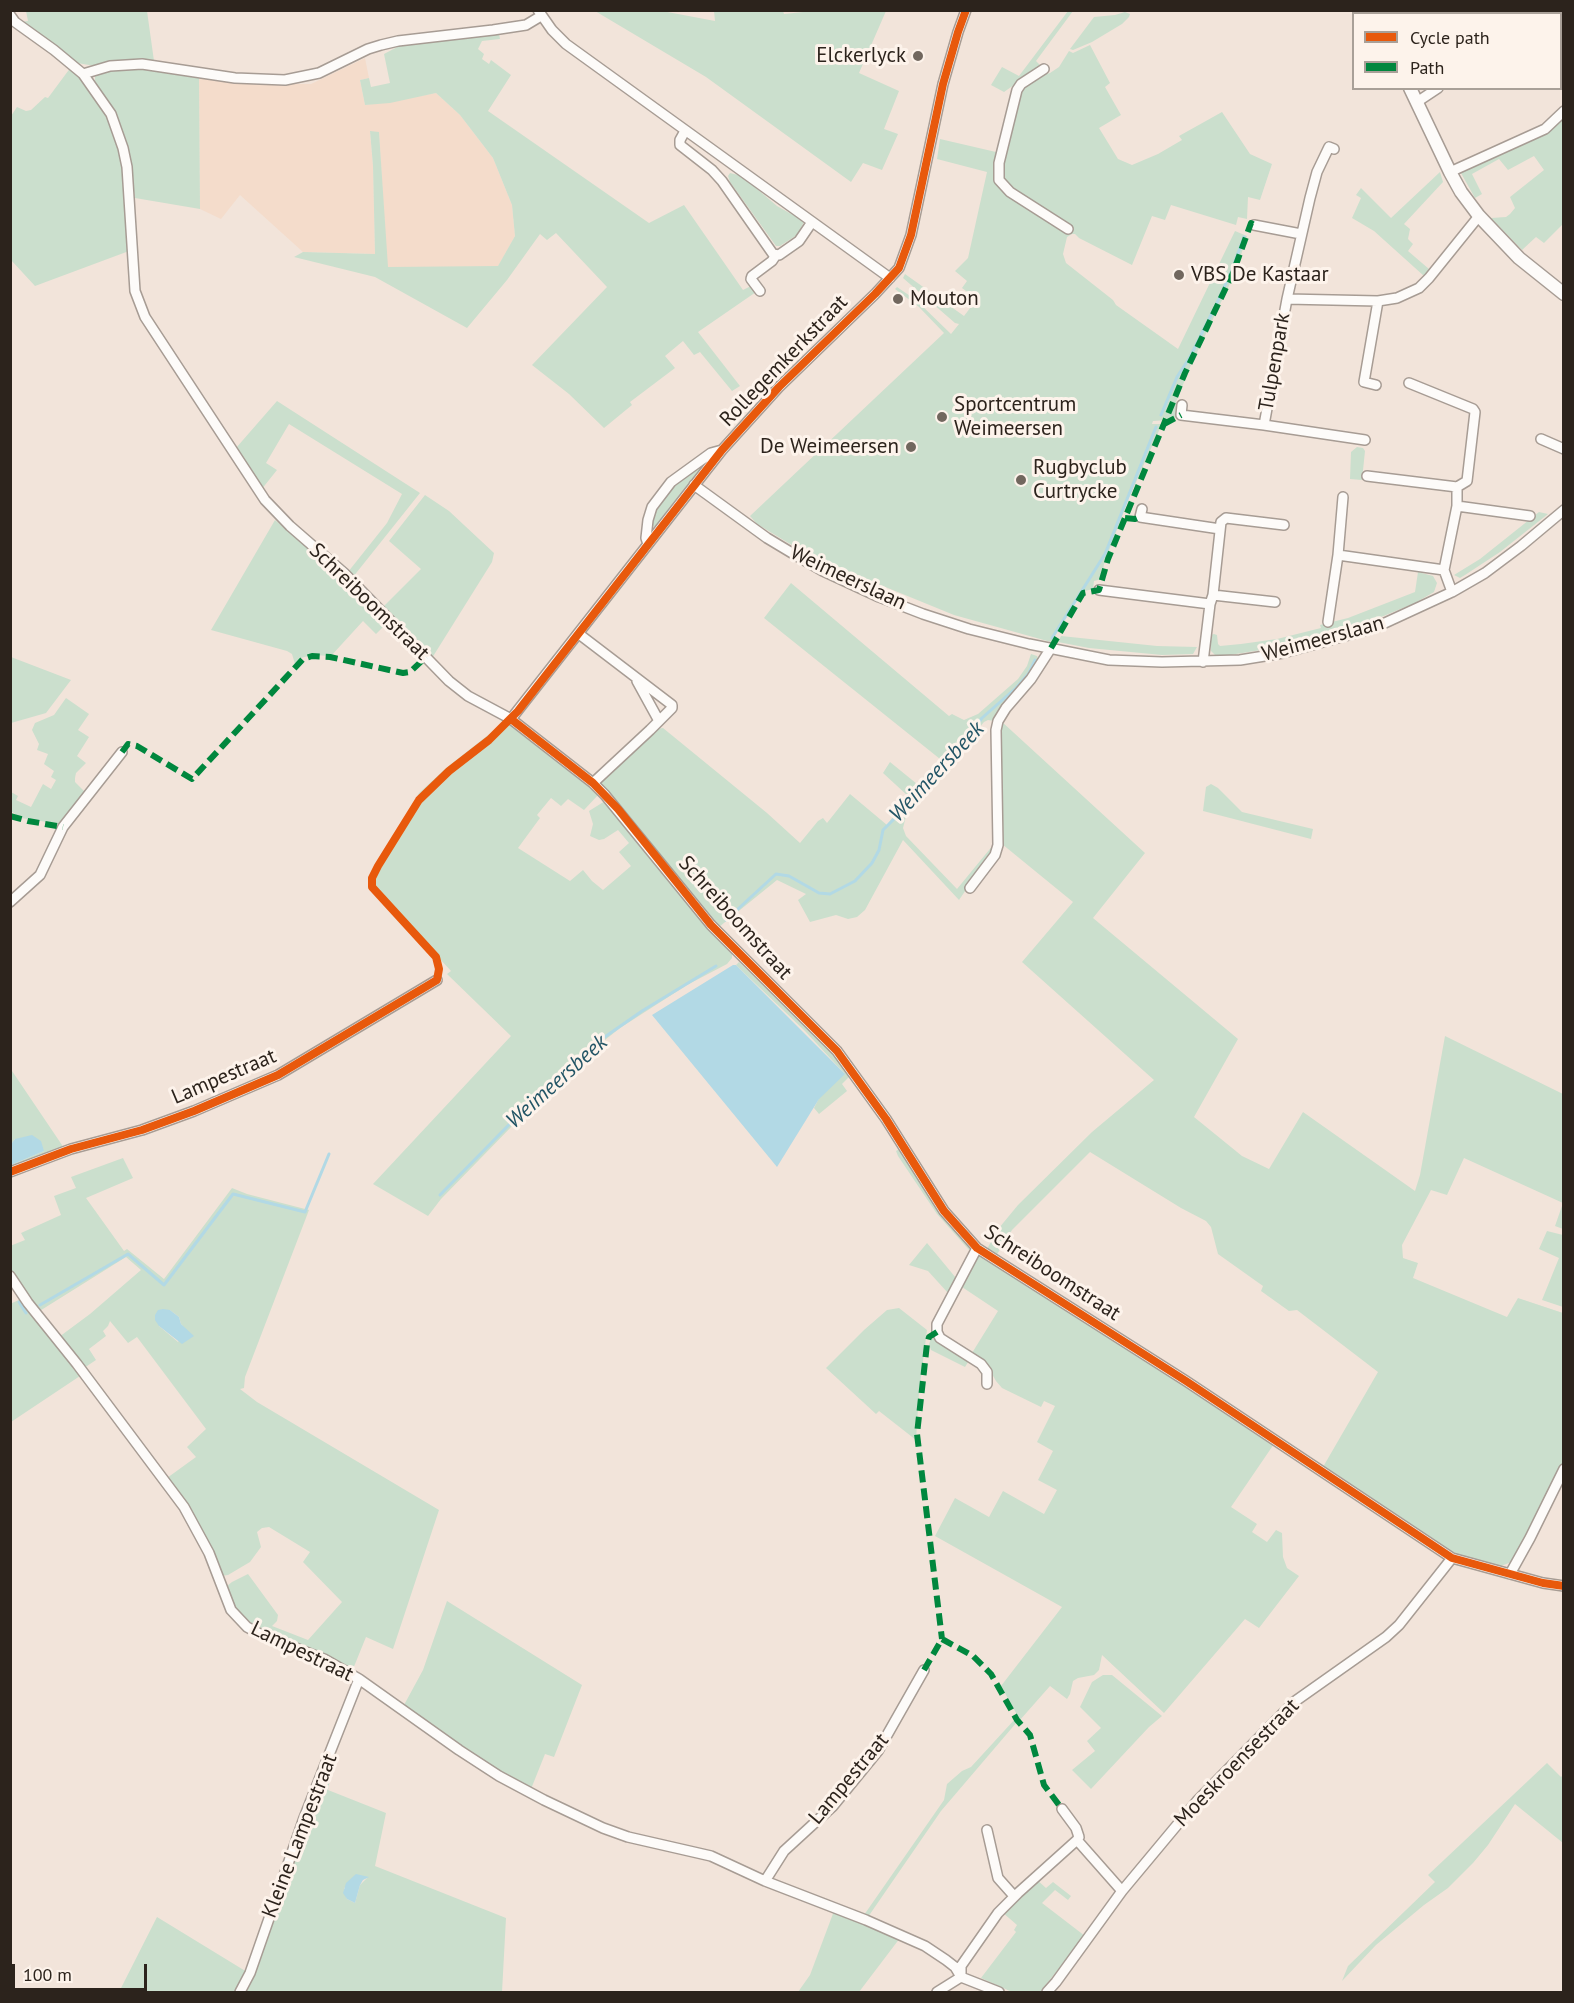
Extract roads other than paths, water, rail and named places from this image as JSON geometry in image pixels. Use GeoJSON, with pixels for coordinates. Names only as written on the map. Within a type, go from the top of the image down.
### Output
{"type":"FeatureCollection","features":[{"type":"Feature","properties":{"kind":"street","name":"Rollegemkerkstraat"},"geometry":{"type":"LineString","coordinates":[[511,719],[722,450],[779,387],[890,278],[903,259],[911,235],[943,84],[966,10]]}},
{"type":"Feature","properties":{"kind":"street"},"geometry":{"type":"LineString","coordinates":[[83,74],[110,66],[142,64],[235,78],[285,80],[319,73],[381,45],[526,24],[539,13],[566,44],[890,278]]}},
{"type":"Feature","properties":{"kind":"street","name":"Schreiboomstraat"},"geometry":{"type":"LineString","coordinates":[[10,15],[15,22],[83,74],[111,114],[127,167],[135,291],[145,317],[254,486],[276,512],[344,573],[449,681],[468,696],[511,719],[593,783],[618,809],[711,925],[837,1051],[886,1119],[944,1211],[977,1248],[1186,1381],[1452,1558],[1543,1583],[1563,1586]]}},
{"type":"Feature","properties":{"kind":"street"},"geometry":{"type":"LineString","coordinates":[[1044,69],[1021,84],[1017,90],[999,163],[999,180],[1010,192],[1068,229]]}},
{"type":"Feature","properties":{"kind":"street"},"geometry":{"type":"LineString","coordinates":[[1411,90],[1461,192],[1479,216],[1519,258],[1563,294]]}},
{"type":"Feature","properties":{"kind":"street"},"geometry":{"type":"LineString","coordinates":[[1417,102],[1435,90]]}},
{"type":"Feature","properties":{"kind":"street"},"geometry":{"type":"LineString","coordinates":[[1450,172],[1545,129],[1563,111]]}},
{"type":"Feature","properties":{"kind":"street"},"geometry":{"type":"LineString","coordinates":[[685,131],[680,145],[712,170],[722,181],[773,254],[776,255]]}},
{"type":"Feature","properties":{"kind":"street","name":"Tulpenpark"},"geometry":{"type":"LineString","coordinates":[[1264,425],[1301,234],[1317,172],[1329,147],[1334,149]]}},
{"type":"Feature","properties":{"kind":"street"},"geometry":{"type":"LineString","coordinates":[[712,170],[722,157]]}},
{"type":"Feature","properties":{"kind":"street","name":"Tulpenpark"},"geometry":{"type":"LineString","coordinates":[[1287,299],[1378,301],[1397,298],[1419,288],[1479,216]]}},
{"type":"Feature","properties":{"kind":"street"},"geometry":{"type":"LineString","coordinates":[[760,291],[751,279],[752,276],[772,261],[776,255],[799,242],[812,222]]}},
{"type":"Feature","properties":{"kind":"street"},"geometry":{"type":"LineString","coordinates":[[1254,225],[1301,234]]}},
{"type":"Feature","properties":{"kind":"street"},"geometry":{"type":"LineString","coordinates":[[1376,385],[1364,382],[1378,301]]}},
{"type":"Feature","properties":{"kind":"street"},"geometry":{"type":"LineString","coordinates":[[1366,476],[1458,487],[1467,481],[1475,412],[1473,409],[1409,383]]}},
{"type":"Feature","properties":{"kind":"street","name":"Tulpenpark"},"geometry":{"type":"LineString","coordinates":[[1182,405],[1181,415],[1365,440]]}},
{"type":"Feature","properties":{"kind":"street"},"geometry":{"type":"LineString","coordinates":[[1541,439],[1563,449]]}},
{"type":"Feature","properties":{"kind":"street","name":"Rollegemkerkstraat"},"geometry":{"type":"LineString","coordinates":[[648,544],[646,538],[652,507],[671,482],[711,453],[722,450]]}},
{"type":"Feature","properties":{"kind":"street","name":"Weimeerslaan"},"geometry":{"type":"LineString","coordinates":[[694,485],[767,538],[823,571],[879,597],[969,628],[1109,660],[1203,662],[1251,658],[1330,642],[1374,628],[1452,592],[1485,573],[1563,510]]}},
{"type":"Feature","properties":{"kind":"street"},"geometry":{"type":"LineString","coordinates":[[1452,592],[1444,570],[1458,487]]}},
{"type":"Feature","properties":{"kind":"street"},"geometry":{"type":"LineString","coordinates":[[1328,622],[1338,555],[1343,497]]}},
{"type":"Feature","properties":{"kind":"street"},"geometry":{"type":"LineString","coordinates":[[1456,506],[1530,516]]}},
{"type":"Feature","properties":{"kind":"street"},"geometry":{"type":"LineString","coordinates":[[1142,509],[1140,517],[1220,529]]}},
{"type":"Feature","properties":{"kind":"street"},"geometry":{"type":"LineString","coordinates":[[1203,662],[1221,522],[1226,518],[1284,525]]}},
{"type":"Feature","properties":{"kind":"street"},"geometry":{"type":"LineString","coordinates":[[1338,555],[1444,570]]}},
{"type":"Feature","properties":{"kind":"street"},"geometry":{"type":"LineString","coordinates":[[1099,590],[1212,600],[1275,602]]}},
{"type":"Feature","properties":{"kind":"street"},"geometry":{"type":"LineString","coordinates":[[579,634],[672,705],[672,708],[659,721],[593,783]]}},
{"type":"Feature","properties":{"kind":"street"},"geometry":{"type":"LineString","coordinates":[[970,888],[995,855],[998,845],[996,730],[998,721],[1052,648]]}},
{"type":"Feature","properties":{"kind":"street"},"geometry":{"type":"LineString","coordinates":[[635,676],[659,721]]}},
{"type":"Feature","properties":{"kind":"street"},"geometry":{"type":"LineString","coordinates":[[10,902],[40,875],[63,827],[122,752]]}},
{"type":"Feature","properties":{"kind":"street","name":"Lampestraat"},"geometry":{"type":"LineString","coordinates":[[10,1172],[71,1149],[142,1130],[194,1111],[278,1075],[437,980]]}},
{"type":"Feature","properties":{"kind":"street","name":"Schreiboomstraat"},"geometry":{"type":"LineString","coordinates":[[977,1248],[937,1324],[937,1332],[940,1338],[981,1364],[987,1372],[987,1384]]}},
{"type":"Feature","properties":{"kind":"street","name":"Lampestraat"},"geometry":{"type":"LineString","coordinates":[[10,1276],[28,1303],[77,1364],[184,1507],[208,1553],[231,1610],[238,1618],[260,1634],[324,1659],[359,1679],[459,1750],[499,1776],[544,1800],[603,1828],[628,1837],[711,1856],[765,1881],[866,1920],[925,1946],[955,1966],[961,1977]]}},
{"type":"Feature","properties":{"kind":"street"},"geometry":{"type":"LineString","coordinates":[[1510,1574],[1563,1469]]}},
{"type":"Feature","properties":{"kind":"street","name":"Moeskroensestraat"},"geometry":{"type":"LineString","coordinates":[[1047,1992],[1122,1891],[1170,1832],[1294,1702],[1386,1637],[1399,1625],[1452,1558]]}},
{"type":"Feature","properties":{"kind":"street","name":"Lampestraat"},"geometry":{"type":"LineString","coordinates":[[765,1881],[784,1851],[832,1806],[878,1751],[924,1670]]}},
{"type":"Feature","properties":{"kind":"street","name":"Kleine Lampestraat"},"geometry":{"type":"LineString","coordinates":[[240,1992],[250,1973],[304,1818],[359,1679]]}},
{"type":"Feature","properties":{"kind":"street"},"geometry":{"type":"LineString","coordinates":[[961,1977],[961,1966],[998,1913],[1079,1837],[1076,1828],[1062,1809]]}},
{"type":"Feature","properties":{"kind":"street"},"geometry":{"type":"LineString","coordinates":[[987,1830],[998,1878],[1014,1896]]}},
{"type":"Feature","properties":{"kind":"street"},"geometry":{"type":"LineString","coordinates":[[1077,1840],[1122,1891]]}},
{"type":"Feature","properties":{"kind":"street"},"geometry":{"type":"LineString","coordinates":[[937,1992],[961,1977]]}},
{"type":"Feature","properties":{"kind":"street"},"geometry":{"type":"LineString","coordinates":[[961,1977],[999,1992]]}},
{"type":"Feature","properties":{"kind":"water"},"geometry":{"type":"Polygon","coordinates":[[[736,965],[845,1074],[819,1099],[777,1167],[652,1015],[736,965]]]}},
{"type":"Feature","properties":{"kind":"water"},"geometry":{"type":"Polygon","coordinates":[[[32,1135],[41,1141],[44,1151],[11,1165],[11,1144],[15,1139],[32,1135]]]}},
{"type":"Feature","properties":{"kind":"water"},"geometry":{"type":"Polygon","coordinates":[[[158,1310],[170,1310],[179,1317],[181,1324],[194,1336],[182,1344],[159,1326],[155,1315],[158,1310]]]}},
{"type":"Feature","properties":{"kind":"water"},"geometry":{"type":"Polygon","coordinates":[[[356,1874],[369,1877],[360,1885],[355,1903],[347,1899],[343,1893],[346,1883],[356,1874]]]}},
{"type":"Feature","properties":{"kind":"waterway","name":"Weimeersbeek"},"geometry":{"type":"LineString","coordinates":[[1161,415],[1177,377],[1190,357],[1216,305],[1244,237]]}},
{"type":"Feature","properties":{"kind":"waterway","name":"Weimeersbeek"},"geometry":{"type":"LineString","coordinates":[[1052,638],[1105,554],[1156,427]]}},
{"type":"Feature","properties":{"kind":"waterway","name":"Weimeersbeek"},"geometry":{"type":"LineString","coordinates":[[726,920],[776,874],[789,876],[819,893],[830,894],[855,881],[872,863],[879,850],[883,830],[899,814],[916,788],[966,739],[982,718],[1016,688],[1029,673],[1035,660]]}},
{"type":"Feature","properties":{"kind":"waterway","name":"Weimeersbeek"},"geometry":{"type":"LineString","coordinates":[[440,1195],[551,1082],[599,1041],[642,1011],[716,966]]}},
{"type":"Feature","properties":{"kind":"waterway","name":"Weimeersbeek"},"geometry":{"type":"LineString","coordinates":[[40,1305],[128,1254],[164,1285],[233,1194],[305,1212],[329,1154]]}},
{"type":"Feature","properties":{"kind":"waterway","name":"Weimeersbeek"},"geometry":{"type":"LineString","coordinates":[[19,1302],[26,1313]]}},
{"type":"Feature","properties":{"kind":"place","name":"Elckerlyck"},"geometry":{"type":"Point","coordinates":[918,56]}},
{"type":"Feature","properties":{"kind":"place","name":"VBS De Kastaar"},"geometry":{"type":"Point","coordinates":[1179,275]}},
{"type":"Feature","properties":{"kind":"place","name":"Mouton"},"geometry":{"type":"Point","coordinates":[898,299]}},
{"type":"Feature","properties":{"kind":"place","name":"Sportcentrum Weimeersen"},"geometry":{"type":"Point","coordinates":[942,417]}},
{"type":"Feature","properties":{"kind":"place","name":"De Weimeersen"},"geometry":{"type":"Point","coordinates":[911,447]}},
{"type":"Feature","properties":{"kind":"place","name":"Rugbyclub Curtrycke"},"geometry":{"type":"Point","coordinates":[1021,480]}}]}
